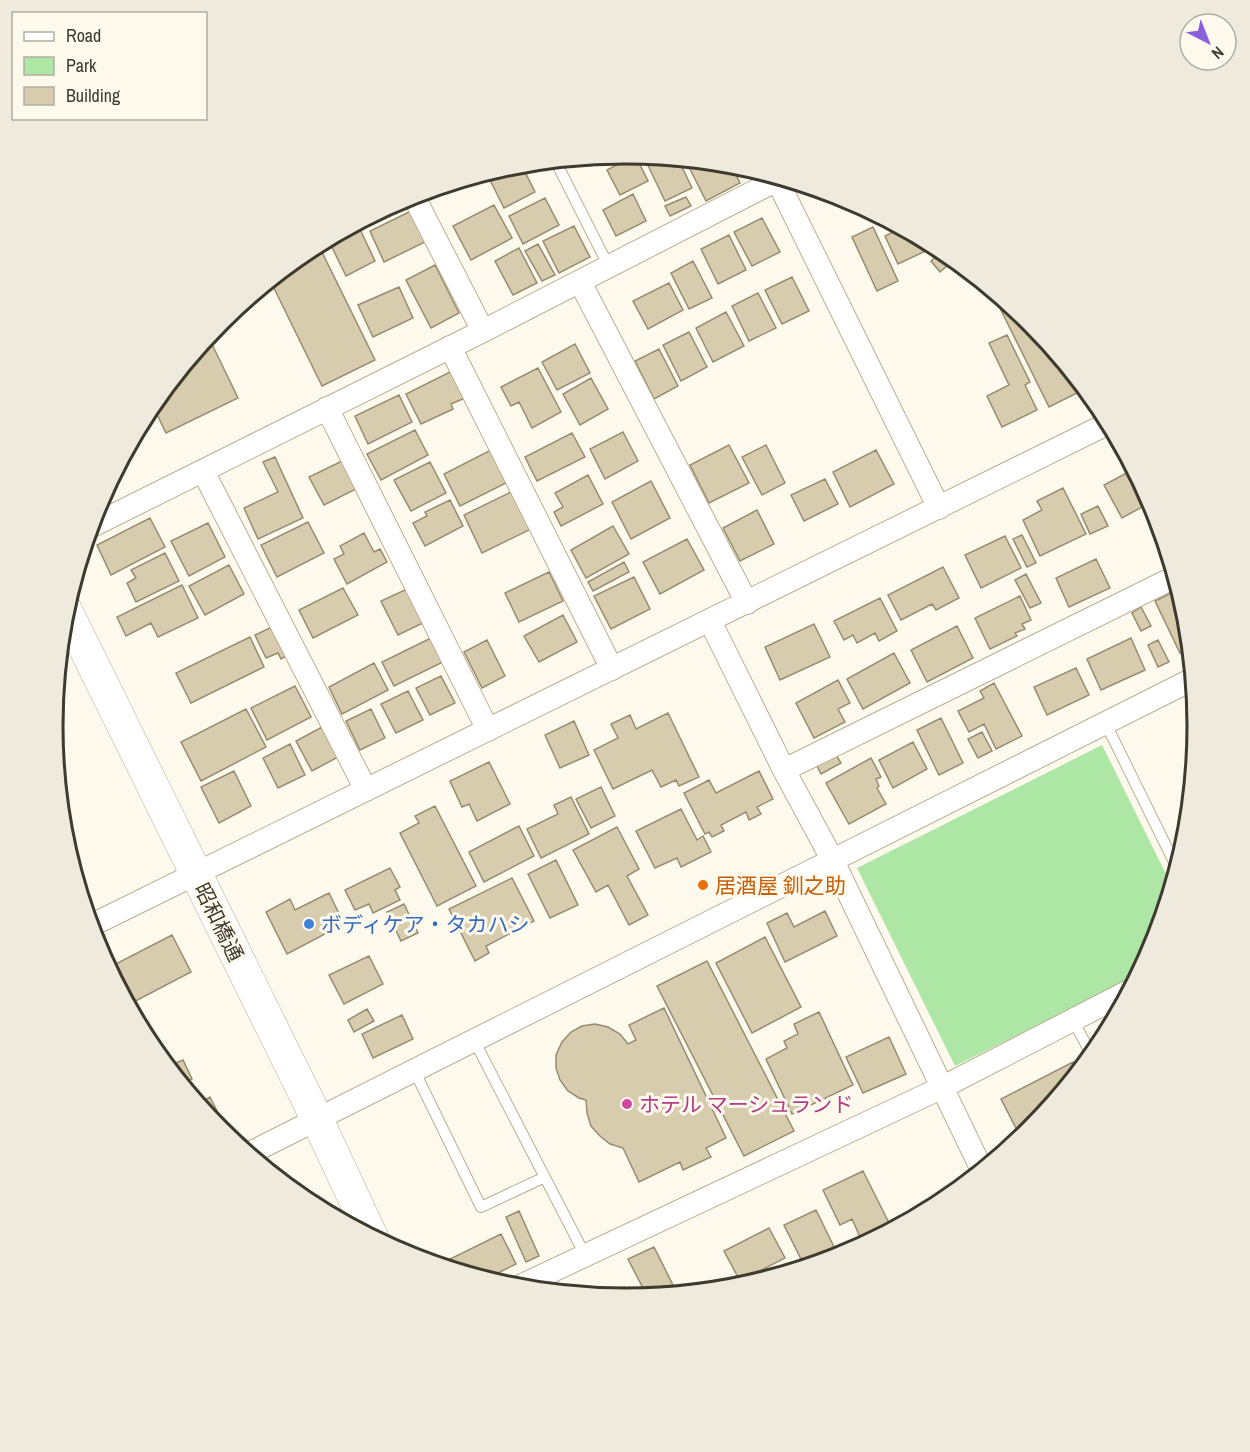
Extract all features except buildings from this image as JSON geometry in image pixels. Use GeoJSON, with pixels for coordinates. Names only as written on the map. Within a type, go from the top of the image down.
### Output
{"type":"FeatureCollection","features":[{"type":"Feature","properties":{"kind":"street"},"geometry":{"type":"LineString","coordinates":[[102,521],[580,282],[768,182]]}},
{"type":"Feature","properties":{"kind":"street"},"geometry":{"type":"LineString","coordinates":[[780,186],[939,507]]}},
{"type":"Feature","properties":{"kind":"street"},"geometry":{"type":"LineString","coordinates":[[418,204],[483,331]]}},
{"type":"Feature","properties":{"kind":"street"},"geometry":{"type":"LineString","coordinates":[[580,282],[747,603]]}},
{"type":"Feature","properties":{"kind":"street"},"geometry":{"type":"LineString","coordinates":[[450,347],[612,669]]}},
{"type":"Feature","properties":{"kind":"street"},"geometry":{"type":"LineString","coordinates":[[327,408],[488,730]]}},
{"type":"Feature","properties":{"kind":"street"},"geometry":{"type":"LineString","coordinates":[[99,922],[1101,427]]}},
{"type":"Feature","properties":{"kind":"street"},"geometry":{"type":"LineString","coordinates":[[203,471],[366,790]]}},
{"type":"Feature","properties":{"kind":"street"},"geometry":{"type":"LineString","coordinates":[[784,770],[1168,580]]}},
{"type":"Feature","properties":{"kind":"street"},"geometry":{"type":"LineString","coordinates":[[710,621],[784,770],[832,859],[978,1163]]}},
{"type":"Feature","properties":{"kind":"street","name":"昭和橋通"},"geometry":{"type":"LineString","coordinates":[[73,622],[317,1119],[366,1225]]}},
{"type":"Feature","properties":{"kind":"street"},"geometry":{"type":"LineString","coordinates":[[256,1150],[1185,683]]}},
{"type":"Feature","properties":{"kind":"street"},"geometry":{"type":"LineString","coordinates":[[533,1280],[941,1088],[1117,997]]}},
{"type":"Feature","properties":{"kind":"lane"},"geometry":{"type":"LineString","coordinates":[[559,168],[609,267]]}},
{"type":"Feature","properties":{"kind":"lane"},"geometry":{"type":"LineString","coordinates":[[1105,722],[1171,856]]}},
{"type":"Feature","properties":{"kind":"lane"},"geometry":{"type":"LineString","coordinates":[[1073,1020],[1087,1046]]}},
{"type":"Feature","properties":{"kind":"lane"},"geometry":{"type":"LineString","coordinates":[[474,1040],[585,1255]]}},
{"type":"Feature","properties":{"kind":"lane"},"geometry":{"type":"LineString","coordinates":[[414,1070],[481,1207],[545,1177]]}},
{"type":"Feature","properties":{"kind":"green space"},"geometry":{"type":"Polygon","coordinates":[[[1102,745],[1167,875],[1144,941],[1126,981],[955,1066],[857,868],[1102,745]]]}},
{"type":"Feature","properties":{"kind":"place","name":"居酒屋 釧之助"},"geometry":{"type":"Point","coordinates":[703,885]}},
{"type":"Feature","properties":{"kind":"place","name":"ボディケア・タカハシ"},"geometry":{"type":"Point","coordinates":[309,924]}},
{"type":"Feature","properties":{"kind":"place","name":"ホテル マーシュランド"},"geometry":{"type":"Point","coordinates":[627,1104]}}]}
